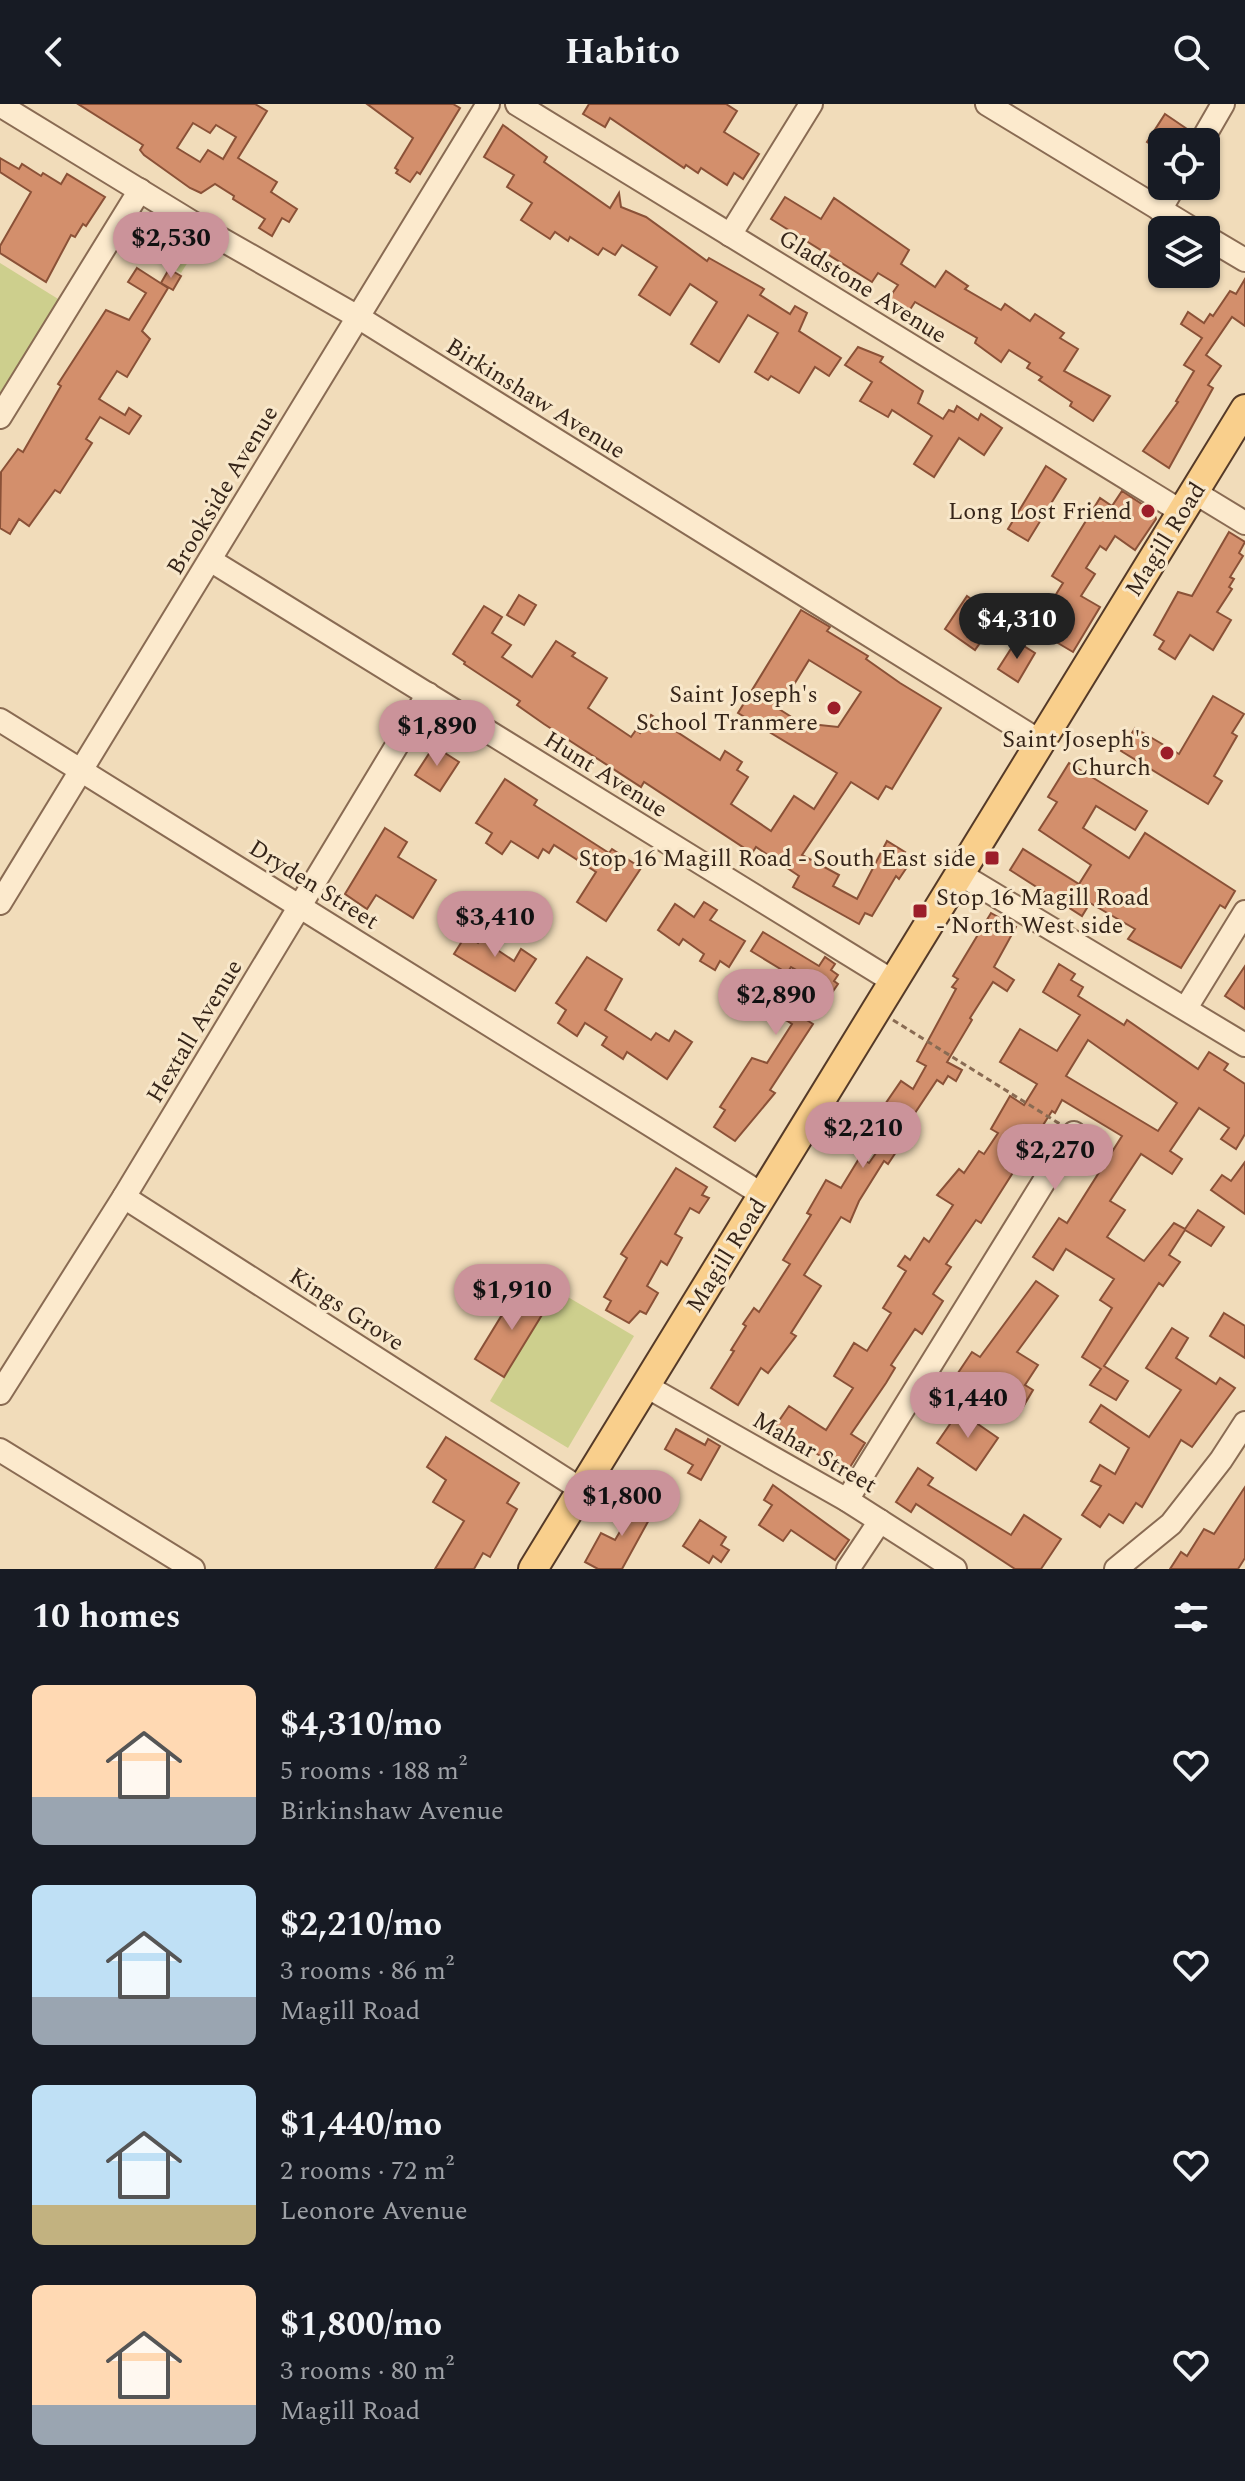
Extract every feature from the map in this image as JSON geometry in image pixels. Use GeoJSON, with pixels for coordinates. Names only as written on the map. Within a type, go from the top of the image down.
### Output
{"type":"FeatureCollection","features":[{"type":"Feature","properties":{"kind":"main road","name":"Magill Road"},"geometry":{"type":"LineString","coordinates":[[533,1569],[1245,409]]}},
{"type":"Feature","properties":{"kind":"street","name":"Brookside Avenue"},"geometry":{"type":"LineString","coordinates":[[0,903],[488,104]]}},
{"type":"Feature","properties":{"kind":"street","name":"Gladstone Avenue"},"geometry":{"type":"LineString","coordinates":[[517,104],[730,235],[1188,502],[1245,523]]}},
{"type":"Feature","properties":{"kind":"street"},"geometry":{"type":"LineString","coordinates":[[730,235],[811,104]]}},
{"type":"Feature","properties":{"kind":"street"},"geometry":{"type":"LineString","coordinates":[[987,104],[1170,216]]}},
{"type":"Feature","properties":{"kind":"street"},"geometry":{"type":"LineString","coordinates":[[1209,128],[1223,104]]}},
{"type":"Feature","properties":{"kind":"street","name":"Birkinshaw Avenue"},"geometry":{"type":"LineString","coordinates":[[0,105],[358,317],[1041,742]]}},
{"type":"Feature","properties":{"kind":"street"},"geometry":{"type":"LineString","coordinates":[[0,417],[140,190]]}},
{"type":"Feature","properties":{"kind":"street"},"geometry":{"type":"LineString","coordinates":[[1160,210],[1166,200]]}},
{"type":"Feature","properties":{"kind":"street"},"geometry":{"type":"LineString","coordinates":[[1220,245],[1245,260]]}},
{"type":"Feature","properties":{"kind":"street","name":"Hunt Avenue"},"geometry":{"type":"LineString","coordinates":[[210,560],[894,982]]}},
{"type":"Feature","properties":{"kind":"street","name":"Hextall Avenue"},"geometry":{"type":"LineString","coordinates":[[0,1393],[124,1197],[428,694]]}},
{"type":"Feature","properties":{"kind":"street","name":"Dryden Street"},"geometry":{"type":"LineString","coordinates":[[0,720],[763,1195]]}},
{"type":"Feature","properties":{"kind":"street"},"geometry":{"type":"LineString","coordinates":[[960,874],[1245,1045]]}},
{"type":"Feature","properties":{"kind":"street"},"geometry":{"type":"LineString","coordinates":[[1186,1008],[1245,912]]}},
{"type":"Feature","properties":{"kind":"street"},"geometry":{"type":"LineString","coordinates":[[847,1500],[1074,1133]]}},
{"type":"Feature","properties":{"kind":"street","name":"Kings Grove"},"geometry":{"type":"LineString","coordinates":[[124,1197],[582,1490]]}},
{"type":"Feature","properties":{"kind":"street","name":"Mahar Street"},"geometry":{"type":"LineString","coordinates":[[646,1386],[847,1500],[955,1569]]}},
{"type":"Feature","properties":{"kind":"street"},"geometry":{"type":"LineString","coordinates":[[1116,1569],[1171,1524],[1221,1460],[1245,1423]]}},
{"type":"Feature","properties":{"kind":"street"},"geometry":{"type":"LineString","coordinates":[[0,1450],[193,1569]]}},
{"type":"Feature","properties":{"kind":"street"},"geometry":{"type":"LineString","coordinates":[[848,1569],[880,1521]]}},
{"type":"Feature","properties":{"kind":"path"},"geometry":{"type":"LineString","coordinates":[[877,1010],[1074,1133]]}},
{"type":"Feature","properties":{"kind":"green space"},"geometry":{"type":"Polygon","coordinates":[[[145,221],[195,251],[181,273],[131,243],[145,221]]]}},
{"type":"Feature","properties":{"kind":"green space"},"geometry":{"type":"Polygon","coordinates":[[[0,263],[63,302],[0,406],[0,263]]]}},
{"type":"Feature","properties":{"kind":"green space"},"geometry":{"type":"Polygon","coordinates":[[[556,1290],[634,1336],[568,1448],[490,1401],[556,1290]]]}},
{"type":"Feature","properties":{"kind":"building"},"geometry":{"type":"Polygon","coordinates":[[[78,104],[255,104],[267,111],[238,158],[277,182],[271,192],[297,209],[289,222],[282,218],[272,236],[259,228],[265,219],[233,199],[234,196],[215,184],[201,193],[190,188],[144,155],[140,150],[143,145],[78,104]],[[193,123],[177,148],[200,162],[208,150],[223,159],[236,137],[216,125],[210,133],[193,123]]]}},
{"type":"Feature","properties":{"kind":"building"},"geometry":{"type":"Polygon","coordinates":[[[367,104],[453,104],[460,108],[420,174],[417,172],[410,182],[396,173],[398,170],[395,168],[413,138],[367,104]]]}},
{"type":"Feature","properties":{"kind":"building"},"geometry":{"type":"Polygon","coordinates":[[[589,104],[726,104],[737,111],[724,132],[759,154],[743,179],[734,173],[727,185],[701,168],[698,173],[686,165],[684,168],[610,118],[605,127],[583,114],[589,104]]]}},
{"type":"Feature","properties":{"kind":"building"},"geometry":{"type":"Polygon","coordinates":[[[1165,114],[1186,128],[1156,128],[1165,114]]]}},
{"type":"Feature","properties":{"kind":"building"},"geometry":{"type":"Polygon","coordinates":[[[503,125],[547,157],[544,162],[610,208],[619,193],[621,207],[646,217],[707,261],[709,258],[764,289],[760,295],[790,314],[795,306],[807,313],[799,331],[841,358],[829,376],[815,367],[799,393],[771,376],[768,380],[755,372],[778,333],[748,315],[719,362],[691,344],[717,302],[690,284],[670,315],[639,295],[657,267],[622,245],[615,255],[603,248],[598,255],[570,237],[568,241],[555,232],[550,239],[521,220],[532,203],[507,187],[514,175],[484,157],[503,125]]]}},
{"type":"Feature","properties":{"kind":"building"},"geometry":{"type":"Polygon","coordinates":[[[0,158],[19,169],[22,164],[61,184],[67,174],[105,197],[86,226],[83,224],[75,237],[71,235],[46,282],[0,253],[0,246],[31,192],[0,172],[0,158]]]}},
{"type":"Feature","properties":{"kind":"building"},"geometry":{"type":"Polygon","coordinates":[[[785,197],[821,219],[834,198],[909,250],[901,264],[935,287],[946,271],[968,286],[965,289],[1001,310],[1005,304],[1030,321],[1035,314],[1064,333],[1060,338],[1078,349],[1064,371],[1110,396],[1093,421],[1070,406],[1072,402],[1039,380],[1042,377],[1027,368],[1030,363],[1009,350],[1001,362],[975,343],[977,338],[915,302],[907,314],[887,301],[898,285],[878,273],[872,282],[771,219],[785,197]]]}},
{"type":"Feature","properties":{"kind":"building"},"geometry":{"type":"Polygon","coordinates":[[[137,268],[168,288],[142,331],[150,339],[127,377],[117,371],[99,399],[125,415],[129,408],[141,416],[129,434],[100,417],[86,439],[92,443],[60,493],[55,490],[29,526],[19,519],[10,534],[0,528],[1,472],[18,449],[23,452],[61,386],[58,384],[106,310],[129,320],[146,293],[128,282],[137,268]]]}},
{"type":"Feature","properties":{"kind":"building"},"geometry":{"type":"Polygon","coordinates":[[[169,269],[181,276],[173,290],[161,283],[169,269]]]}},
{"type":"Feature","properties":{"kind":"building"},"geometry":{"type":"Polygon","coordinates":[[[1245,279],[1245,326],[1232,317],[1206,355],[1221,366],[1208,385],[1213,388],[1169,468],[1143,451],[1178,402],[1194,371],[1184,365],[1202,338],[1181,324],[1188,312],[1204,323],[1210,314],[1213,316],[1230,291],[1236,294],[1245,279]]]}},
{"type":"Feature","properties":{"kind":"building"},"geometry":{"type":"Polygon","coordinates":[[[858,347],[883,357],[880,362],[923,391],[918,403],[943,419],[949,410],[954,412],[957,406],[978,420],[981,414],[1002,428],[984,455],[959,438],[934,477],[914,464],[932,436],[892,410],[888,417],[860,401],[872,382],[845,365],[858,347]]]}},
{"type":"Feature","properties":{"kind":"building"},"geometry":{"type":"Polygon","coordinates":[[[1046,466],[1066,479],[1028,541],[1008,529],[1046,466]]]}},
{"type":"Feature","properties":{"kind":"building"},"geometry":{"type":"Polygon","coordinates":[[[1122,491],[1154,512],[1156,519],[1135,550],[1115,536],[1106,550],[1100,546],[1086,568],[1095,574],[1081,596],[1100,607],[1073,652],[1041,633],[1048,621],[1055,625],[1068,604],[1055,596],[1063,583],[1052,576],[1100,498],[1112,506],[1122,491]]]}},
{"type":"Feature","properties":{"kind":"building"},"geometry":{"type":"Polygon","coordinates":[[[1229,532],[1245,542],[1239,553],[1243,556],[1230,577],[1234,579],[1229,587],[1232,589],[1217,612],[1231,620],[1213,650],[1190,635],[1175,659],[1159,649],[1164,641],[1154,635],[1178,592],[1192,596],[1229,532]]]}},
{"type":"Feature","properties":{"kind":"building"},"geometry":{"type":"Polygon","coordinates":[[[519,595],[536,605],[524,625],[507,615],[519,595]]]}},
{"type":"Feature","properties":{"kind":"building"},"geometry":{"type":"Polygon","coordinates":[[[967,596],[992,614],[979,634],[984,637],[975,650],[945,629],[967,596]]]}},
{"type":"Feature","properties":{"kind":"building"},"geometry":{"type":"Polygon","coordinates":[[[484,606],[502,617],[492,633],[511,645],[502,657],[532,677],[556,641],[575,653],[572,656],[607,678],[588,708],[631,737],[636,730],[640,733],[651,715],[720,760],[725,751],[742,762],[737,770],[748,777],[731,804],[771,831],[794,796],[814,809],[837,773],[738,713],[801,610],[830,627],[827,631],[868,656],[866,659],[900,683],[941,708],[892,789],[886,786],[878,799],[851,782],[802,855],[839,875],[833,886],[857,899],[887,841],[905,852],[902,856],[911,861],[899,879],[896,876],[872,916],[865,913],[859,924],[793,887],[799,876],[756,847],[752,853],[644,782],[641,787],[544,724],[517,705],[520,701],[453,654],[484,606]],[[809,660],[779,709],[801,723],[838,727],[861,692],[809,660]]]}},
{"type":"Feature","properties":{"kind":"building"},"geometry":{"type":"Polygon","coordinates":[[[1016,641],[1035,653],[1018,682],[998,669],[1016,641]]]}},
{"type":"Feature","properties":{"kind":"building"},"geometry":{"type":"Polygon","coordinates":[[[1213,696],[1244,714],[1232,733],[1237,736],[1214,776],[1222,781],[1208,804],[1121,751],[1135,728],[1179,754],[1213,696]]]}},
{"type":"Feature","properties":{"kind":"building"},"geometry":{"type":"Polygon","coordinates":[[[434,746],[459,762],[440,791],[415,775],[434,746]]]}},
{"type":"Feature","properties":{"kind":"building"},"geometry":{"type":"Polygon","coordinates":[[[1069,763],[1147,811],[1135,830],[1096,806],[1083,828],[1129,858],[1145,833],[1235,891],[1225,908],[1220,905],[1181,968],[1128,939],[1135,929],[1090,903],[1082,916],[1010,870],[1023,849],[1079,884],[1091,865],[1039,830],[1057,802],[1048,797],[1069,763]]]}},
{"type":"Feature","properties":{"kind":"building"},"geometry":{"type":"Polygon","coordinates":[[[505,779],[537,800],[534,805],[609,853],[612,849],[641,868],[606,921],[577,902],[596,872],[554,845],[549,853],[543,849],[538,858],[511,841],[502,854],[486,843],[492,833],[476,823],[505,779]]]}},
{"type":"Feature","properties":{"kind":"building"},"geometry":{"type":"Polygon","coordinates":[[[385,828],[407,842],[398,857],[436,880],[413,918],[376,895],[367,909],[345,894],[385,828]]]}},
{"type":"Feature","properties":{"kind":"building"},"geometry":{"type":"Polygon","coordinates":[[[704,902],[717,910],[710,920],[745,941],[729,967],[720,961],[715,970],[700,961],[704,954],[683,939],[679,945],[658,930],[675,904],[694,917],[704,902]]]}},
{"type":"Feature","properties":{"kind":"building"},"geometry":{"type":"Polygon","coordinates":[[[991,913],[1016,927],[994,967],[1014,980],[1007,991],[993,982],[947,1062],[962,1070],[956,1081],[948,1076],[943,1084],[937,1080],[903,1131],[908,1134],[888,1164],[884,1161],[850,1222],[841,1217],[804,1275],[821,1286],[791,1333],[796,1336],[768,1373],[761,1368],[738,1405],[711,1388],[734,1351],[731,1350],[746,1326],[743,1324],[754,1308],[759,1312],[790,1264],[783,1260],[811,1215],[807,1213],[826,1180],[841,1188],[860,1157],[869,1163],[883,1143],[866,1132],[901,1081],[913,1089],[926,1066],[917,1061],[956,989],[952,987],[958,979],[953,976],[991,913]]]}},
{"type":"Feature","properties":{"kind":"building"},"geometry":{"type":"Polygon","coordinates":[[[490,926],[502,934],[493,947],[514,961],[521,949],[536,959],[515,991],[454,954],[466,935],[478,943],[490,926]]]}},
{"type":"Feature","properties":{"kind":"building"},"geometry":{"type":"Polygon","coordinates":[[[763,932],[819,966],[825,957],[835,964],[831,970],[838,975],[834,981],[838,984],[827,1000],[820,996],[805,1019],[813,1024],[770,1090],[775,1093],[735,1141],[714,1127],[725,1110],[720,1107],[752,1058],[767,1063],[792,1024],[778,1015],[785,1003],[792,1008],[811,978],[791,967],[787,973],[751,951],[763,932]]]}},
{"type":"Feature","properties":{"kind":"building"},"geometry":{"type":"Polygon","coordinates":[[[587,957],[622,979],[605,1010],[651,1040],[656,1033],[669,1041],[675,1031],[692,1042],[667,1079],[627,1052],[623,1059],[602,1045],[607,1037],[585,1023],[577,1036],[558,1023],[566,1010],[556,1003],[587,957]]]}},
{"type":"Feature","properties":{"kind":"building"},"geometry":{"type":"Polygon","coordinates":[[[1059,964],[1075,974],[1071,980],[1083,987],[1078,996],[1124,1025],[1127,1020],[1198,1069],[1209,1052],[1228,1064],[1224,1070],[1245,1084],[1245,1134],[1236,1149],[1221,1139],[1229,1128],[1199,1108],[1170,1151],[1182,1159],[1172,1174],[1141,1154],[1110,1201],[1125,1210],[1107,1237],[1144,1261],[1174,1223],[1185,1229],[1198,1210],[1224,1227],[1211,1246],[1185,1230],[1169,1255],[1180,1262],[1163,1286],[1159,1283],[1104,1366],[1128,1381],[1116,1400],[1090,1385],[1101,1369],[1082,1357],[1112,1308],[1100,1300],[1114,1279],[1066,1249],[1053,1270],[1033,1257],[1059,1218],[1067,1223],[1122,1136],[1062,1100],[981,1223],[976,1220],[946,1264],[951,1267],[933,1294],[943,1301],[922,1334],[915,1329],[891,1365],[895,1368],[886,1383],[851,1434],[865,1443],[847,1472],[774,1428],[789,1406],[826,1430],[853,1388],[834,1376],[854,1343],[867,1351],[891,1313],[883,1308],[906,1271],[898,1266],[905,1256],[910,1260],[924,1238],[929,1242],[953,1205],[937,1195],[959,1169],[964,1173],[979,1151],[984,1154],[998,1133],[991,1129],[1010,1096],[1024,1105],[1037,1084],[1000,1062],[1020,1029],[1057,1051],[1080,1015],[1043,992],[1059,964]],[[1088,1040],[1066,1076],[1158,1131],[1177,1103],[1088,1040]]]}},
{"type":"Feature","properties":{"kind":"building"},"geometry":{"type":"Polygon","coordinates":[[[1245,966],[1245,1009],[1225,996],[1245,966]]]}},
{"type":"Feature","properties":{"kind":"building"},"geometry":{"type":"Polygon","coordinates":[[[1245,1162],[1245,1214],[1211,1190],[1222,1175],[1231,1181],[1245,1162]]]}},
{"type":"Feature","properties":{"kind":"building"},"geometry":{"type":"Polygon","coordinates":[[[676,1168],[707,1187],[702,1195],[709,1198],[699,1213],[690,1208],[675,1234],[682,1238],[667,1265],[661,1261],[647,1286],[658,1293],[646,1314],[640,1311],[629,1323],[606,1310],[611,1301],[604,1297],[627,1258],[621,1254],[676,1168]]]}},
{"type":"Feature","properties":{"kind":"building"},"geometry":{"type":"Polygon","coordinates":[[[1036,1281],[1058,1296],[1017,1352],[1038,1365],[1025,1385],[1033,1390],[1020,1412],[958,1373],[972,1352],[980,1357],[1036,1281]]]}},
{"type":"Feature","properties":{"kind":"building"},"geometry":{"type":"Polygon","coordinates":[[[519,1287],[548,1305],[504,1377],[475,1359],[519,1287]]]}},
{"type":"Feature","properties":{"kind":"building"},"geometry":{"type":"Polygon","coordinates":[[[1224,1313],[1245,1326],[1245,1358],[1210,1336],[1224,1313]]]}},
{"type":"Feature","properties":{"kind":"building"},"geometry":{"type":"Polygon","coordinates":[[[1172,1328],[1188,1338],[1176,1358],[1216,1384],[1220,1378],[1235,1388],[1192,1447],[1181,1440],[1142,1507],[1136,1503],[1123,1523],[1109,1514],[1100,1527],[1082,1515],[1101,1486],[1091,1481],[1100,1465],[1115,1474],[1129,1448],[1090,1422],[1101,1405],[1149,1437],[1181,1390],[1146,1368],[1172,1328]]]}},
{"type":"Feature","properties":{"kind":"building"},"geometry":{"type":"Polygon","coordinates":[[[959,1411],[998,1438],[976,1470],[937,1443],[959,1411]]]}},
{"type":"Feature","properties":{"kind":"building"},"geometry":{"type":"Polygon","coordinates":[[[676,1429],[705,1445],[708,1439],[720,1446],[701,1480],[688,1473],[693,1465],[665,1449],[676,1429]]]}},
{"type":"Feature","properties":{"kind":"building"},"geometry":{"type":"Polygon","coordinates":[[[446,1437],[519,1483],[507,1503],[517,1509],[490,1557],[483,1553],[474,1569],[435,1569],[464,1521],[433,1502],[446,1480],[427,1467],[446,1437]]]}},
{"type":"Feature","properties":{"kind":"building"},"geometry":{"type":"Polygon","coordinates":[[[918,1468],[933,1478],[928,1485],[1011,1535],[1024,1515],[1061,1539],[1041,1569],[1015,1569],[916,1504],[911,1512],[896,1502],[918,1468]]]}},
{"type":"Feature","properties":{"kind":"building"},"geometry":{"type":"Polygon","coordinates":[[[773,1485],[849,1540],[835,1560],[791,1530],[783,1541],[759,1525],[772,1505],[764,1500],[773,1485]]]}},
{"type":"Feature","properties":{"kind":"building"},"geometry":{"type":"Polygon","coordinates":[[[1245,1487],[1245,1558],[1238,1569],[1170,1569],[1181,1552],[1187,1556],[1204,1529],[1214,1534],[1245,1487]]]}},
{"type":"Feature","properties":{"kind":"building"},"geometry":{"type":"Polygon","coordinates":[[[635,1494],[656,1507],[622,1569],[598,1569],[585,1562],[601,1533],[615,1540],[631,1513],[625,1510],[635,1494]]]}},
{"type":"Feature","properties":{"kind":"building"},"geometry":{"type":"Polygon","coordinates":[[[700,1520],[726,1537],[721,1545],[729,1550],[721,1562],[713,1556],[709,1563],[683,1546],[700,1520]]]}},
{"type":"Feature","properties":{"kind":"place","name":"Long Lost Friend"},"geometry":{"type":"Point","coordinates":[1148,511]}},
{"type":"Feature","properties":{"kind":"place","name":"Saint Joseph's School Tranmere"},"geometry":{"type":"Point","coordinates":[834,708]}},
{"type":"Feature","properties":{"kind":"place","name":"Saint Joseph's Church"},"geometry":{"type":"Point","coordinates":[1167,753]}},
{"type":"Feature","properties":{"kind":"place","name":"Stop 16 Magill Road - South East side"},"geometry":{"type":"Point","coordinates":[992,858]}},
{"type":"Feature","properties":{"kind":"place","name":"Stop 16 Magill Road - North West side"},"geometry":{"type":"Point","coordinates":[920,911]}}]}
